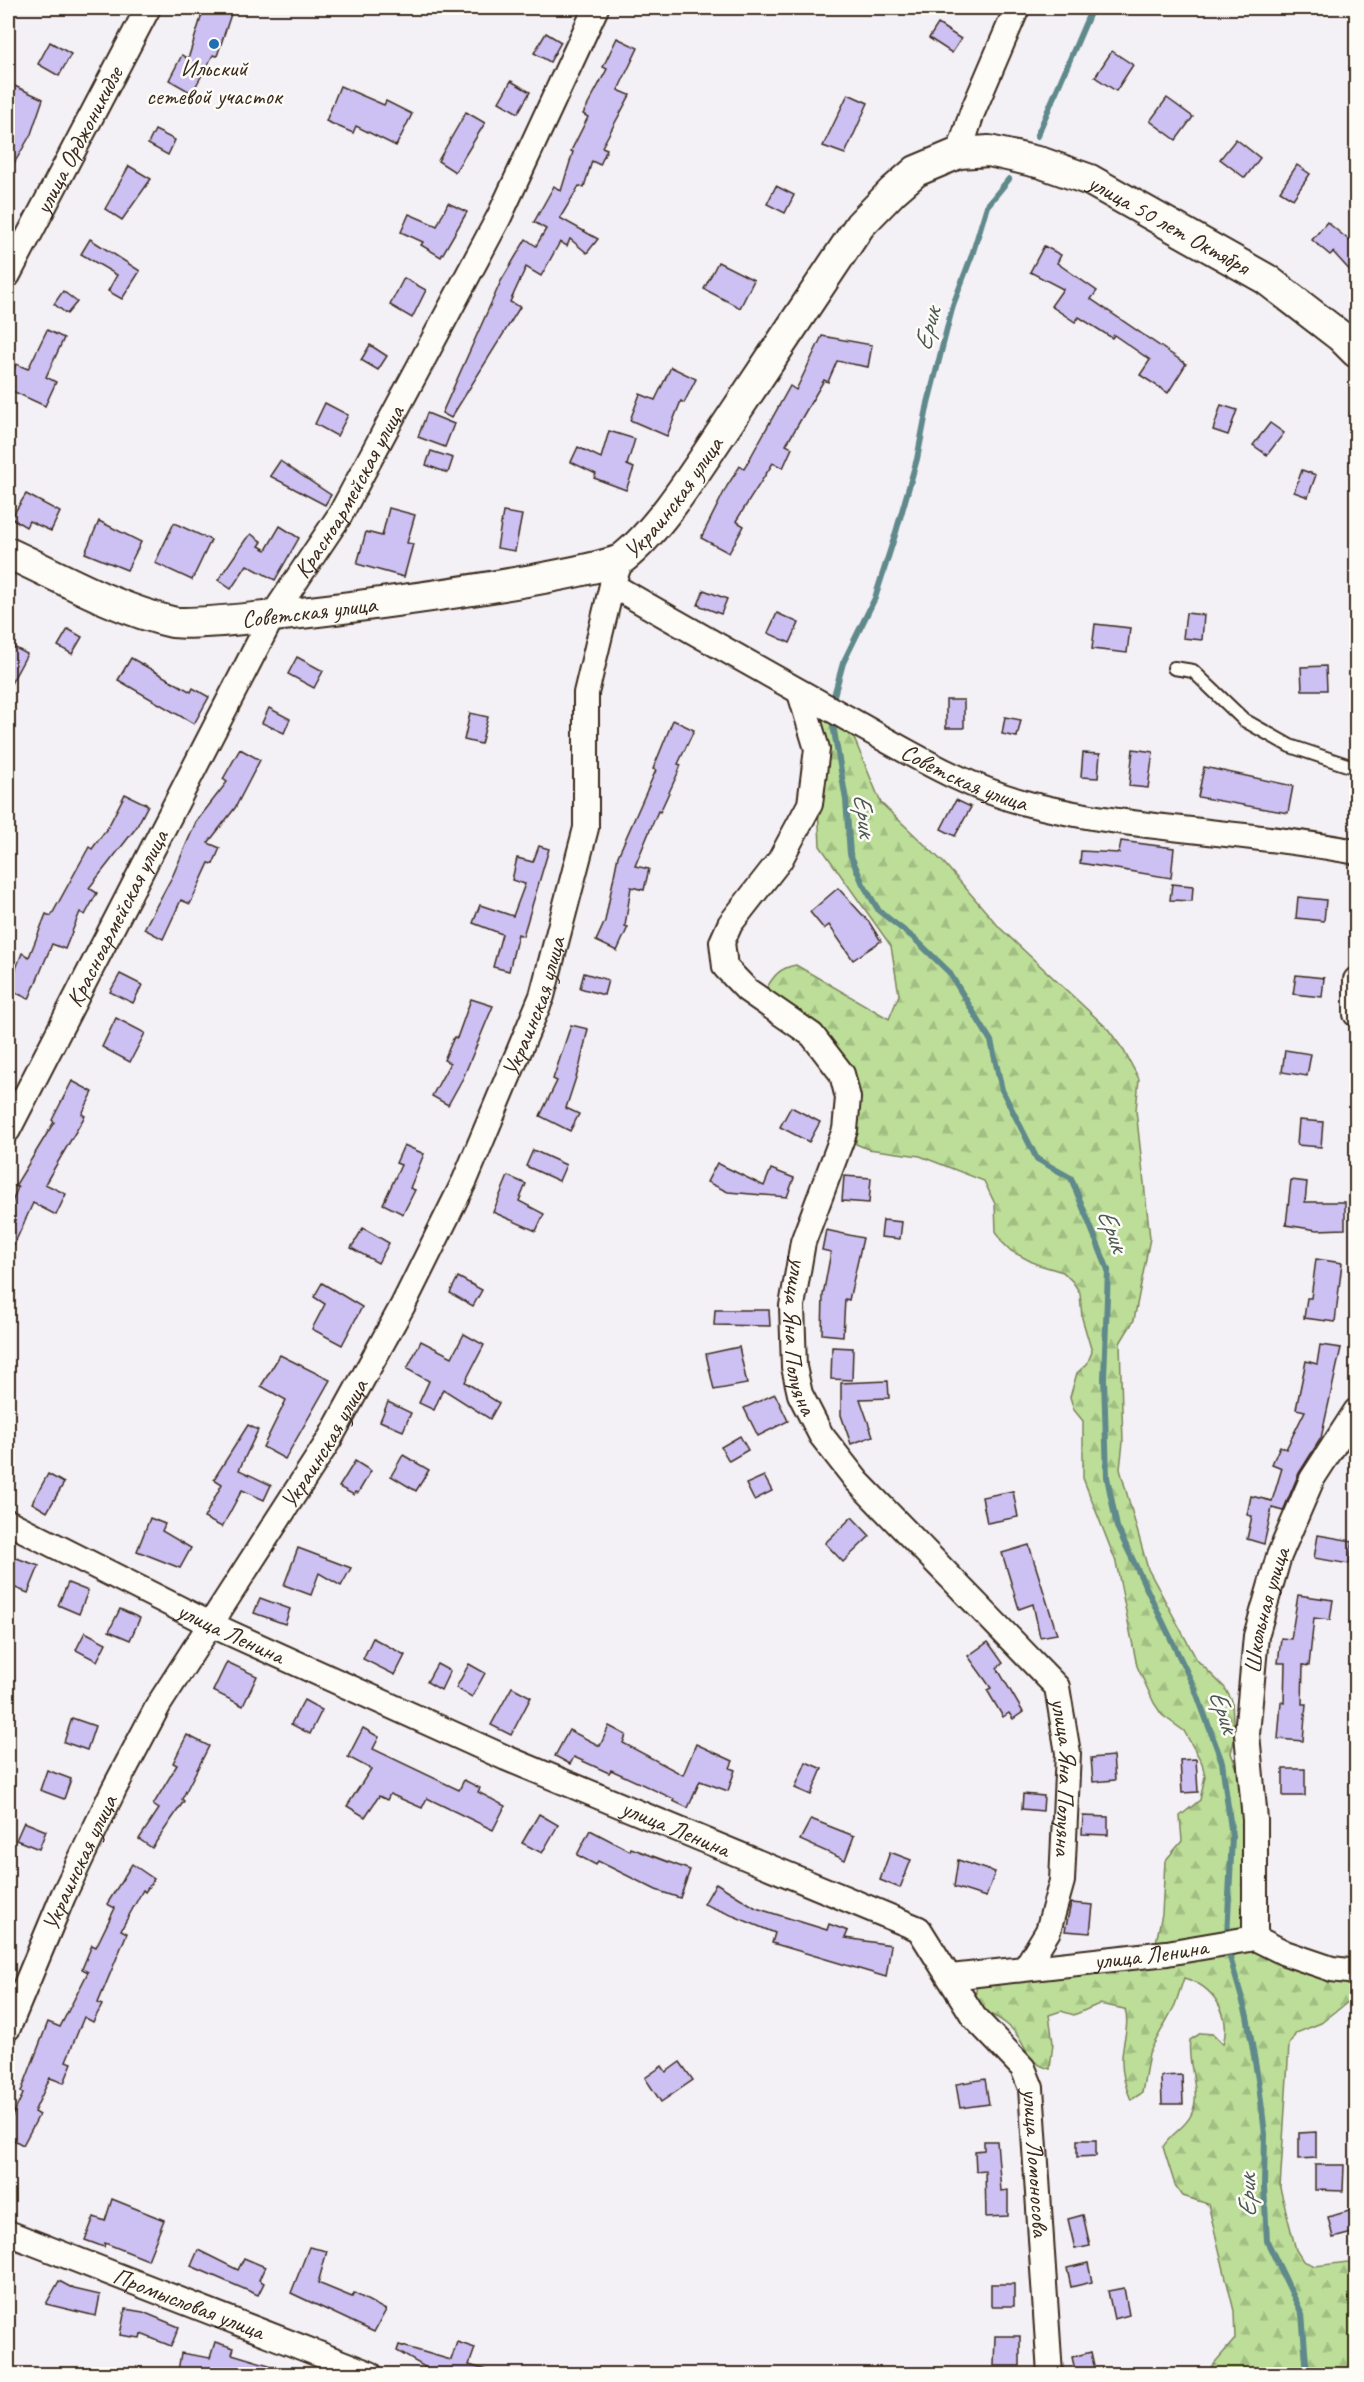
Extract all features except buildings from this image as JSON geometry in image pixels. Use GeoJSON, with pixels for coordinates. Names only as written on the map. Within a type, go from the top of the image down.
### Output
{"type":"FeatureCollection","features":[{"type":"Feature","properties":{"kind":"street","name":"улица Орджоникидзе"},"geometry":{"type":"LineString","coordinates":[[8,275],[148,8]]}},
{"type":"Feature","properties":{"kind":"street","name":"Красноармейская улица"},"geometry":{"type":"LineString","coordinates":[[8,1130],[273,615],[340,514],[499,217],[596,8]]}},
{"type":"Feature","properties":{"kind":"street"},"geometry":{"type":"LineString","coordinates":[[959,153],[972,113],[1017,8]]}},
{"type":"Feature","properties":{"kind":"street","name":"улица 50 лет Октября"},"geometry":{"type":"LineString","coordinates":[[959,153],[989,151],[1042,163],[1090,180],[1266,279],[1340,336],[1356,352]]}},
{"type":"Feature","properties":{"kind":"street","name":"Украинская улица"},"geometry":{"type":"LineString","coordinates":[[8,2028],[63,1896],[114,1789],[159,1704],[329,1440],[403,1305],[465,1180],[542,996],[586,828],[586,693],[617,572],[692,476],[860,225],[893,190],[916,171],[959,153]]}},
{"type":"Feature","properties":{"kind":"street","name":"Советская улица"},"geometry":{"type":"LineString","coordinates":[[8,553],[123,606],[175,623],[273,615],[538,580],[617,572],[800,693],[974,786],[1029,804],[1112,821],[1304,842],[1356,852]]}},
{"type":"Feature","properties":{"kind":"street","name":"улица Яна Полуяна"},"geometry":{"type":"LineString","coordinates":[[800,693],[816,749],[810,804],[780,860],[730,924],[722,942],[725,967],[747,990],[812,1035],[842,1074],[848,1098],[845,1130],[803,1242],[792,1306],[794,1367],[800,1394],[821,1435],[857,1481],[1057,1687],[1068,1753],[1062,1881],[1048,1931],[1026,1967]]}},
{"type":"Feature","properties":{"kind":"street"},"geometry":{"type":"LineString","coordinates":[[1356,980],[1356,1014]]}},
{"type":"Feature","properties":{"kind":"street","name":"Школьная улица"},"geometry":{"type":"LineString","coordinates":[[1254,1938],[1256,1820],[1247,1734],[1256,1636],[1278,1556],[1312,1479],[1356,1411]]}},
{"type":"Feature","properties":{"kind":"street","name":"улица Ленина"},"geometry":{"type":"LineString","coordinates":[[8,1522],[212,1625],[506,1758],[919,1929],[951,1977],[1167,1953],[1254,1938]]}},
{"type":"Feature","properties":{"kind":"street"},"geometry":{"type":"LineString","coordinates":[[1254,1938],[1285,1953],[1332,1969],[1356,1972]]}},
{"type":"Feature","properties":{"kind":"street","name":"улица Ломоносова"},"geometry":{"type":"LineString","coordinates":[[951,1977],[974,2017],[1023,2068],[1031,2088],[1050,2374]]}},
{"type":"Feature","properties":{"kind":"street","name":"Промысловая улица"},"geometry":{"type":"LineString","coordinates":[[8,2233],[370,2374]]}},
{"type":"Feature","properties":{"kind":"lane"},"geometry":{"type":"LineString","coordinates":[[1174,668],[1194,671],[1244,720],[1290,746],[1356,768]]}},
{"type":"Feature","properties":{"kind":"green space"},"geometry":{"type":"Polygon","coordinates":[[[813,706],[851,731],[881,803],[944,863],[1000,928],[1108,1029],[1124,1051],[1139,1079],[1136,1110],[1150,1238],[1134,1320],[1120,1343],[1123,1442],[1120,1469],[1148,1569],[1197,1660],[1225,1688],[1232,1701],[1234,1741],[1231,1753],[1241,1780],[1250,1913],[1241,1928],[1201,1942],[1156,1942],[1162,1914],[1165,1861],[1182,1841],[1180,1816],[1200,1800],[1205,1776],[1202,1763],[1184,1731],[1162,1715],[1137,1666],[1116,1562],[1083,1478],[1083,1421],[1074,1410],[1070,1397],[1077,1373],[1087,1364],[1092,1352],[1082,1318],[1080,1293],[1063,1272],[1036,1264],[1011,1251],[1002,1242],[996,1231],[995,1204],[984,1181],[920,1156],[868,1149],[856,1144],[857,1086],[766,989],[778,973],[796,965],[889,1019],[899,995],[891,946],[820,846],[813,706]]]}},
{"type":"Feature","properties":{"kind":"green space"},"geometry":{"type":"Polygon","coordinates":[[[1249,1942],[1309,1971],[1353,1984],[1353,1998],[1321,2023],[1296,2033],[1289,2045],[1280,2188],[1296,2250],[1303,2261],[1315,2266],[1356,2261],[1356,2367],[1334,2374],[1205,2374],[1235,2339],[1234,2311],[1208,2204],[1183,2196],[1175,2185],[1163,2147],[1188,2120],[1194,2106],[1195,2088],[1190,2059],[1190,2040],[1201,2033],[1213,2034],[1223,2044],[1225,2022],[1218,2003],[1211,1994],[1204,1987],[1184,1978],[1175,2005],[1149,2053],[1142,2093],[1131,2100],[1122,2068],[1127,2024],[1125,2009],[1099,2004],[1074,2015],[1061,2011],[1049,2015],[1053,2043],[1050,2069],[1041,2066],[1031,2058],[1009,2026],[979,2010],[975,1997],[977,1985],[1249,1942]]]}},
{"type":"Feature","properties":{"kind":"waterway","name":"Ерик"},"geometry":{"type":"LineString","coordinates":[[1037,136],[1092,8]]}},
{"type":"Feature","properties":{"kind":"waterway","name":"Ерик"},"geometry":{"type":"LineString","coordinates":[[832,703],[843,663],[875,598],[896,532],[917,459],[928,403],[953,305],[987,206],[1009,179]]}},
{"type":"Feature","properties":{"kind":"waterway","name":"Ерик"},"geometry":{"type":"LineString","coordinates":[[832,719],[846,800],[850,854],[863,884],[879,911],[915,939],[949,972],[991,1041],[1002,1090],[1037,1159],[1071,1178],[1108,1270],[1104,1378],[1107,1477],[1117,1527],[1195,1689],[1222,1762],[1232,1836],[1227,1936]]}},
{"type":"Feature","properties":{"kind":"waterway","name":"Ерик"},"geometry":{"type":"LineString","coordinates":[[1227,1947],[1247,2016],[1259,2085],[1265,2134],[1264,2186],[1267,2241],[1302,2314],[1307,2374]]}},
{"type":"Feature","properties":{"kind":"place","name":"Ильский сетевой участок"},"geometry":{"type":"Point","coordinates":[214,44]}}]}
